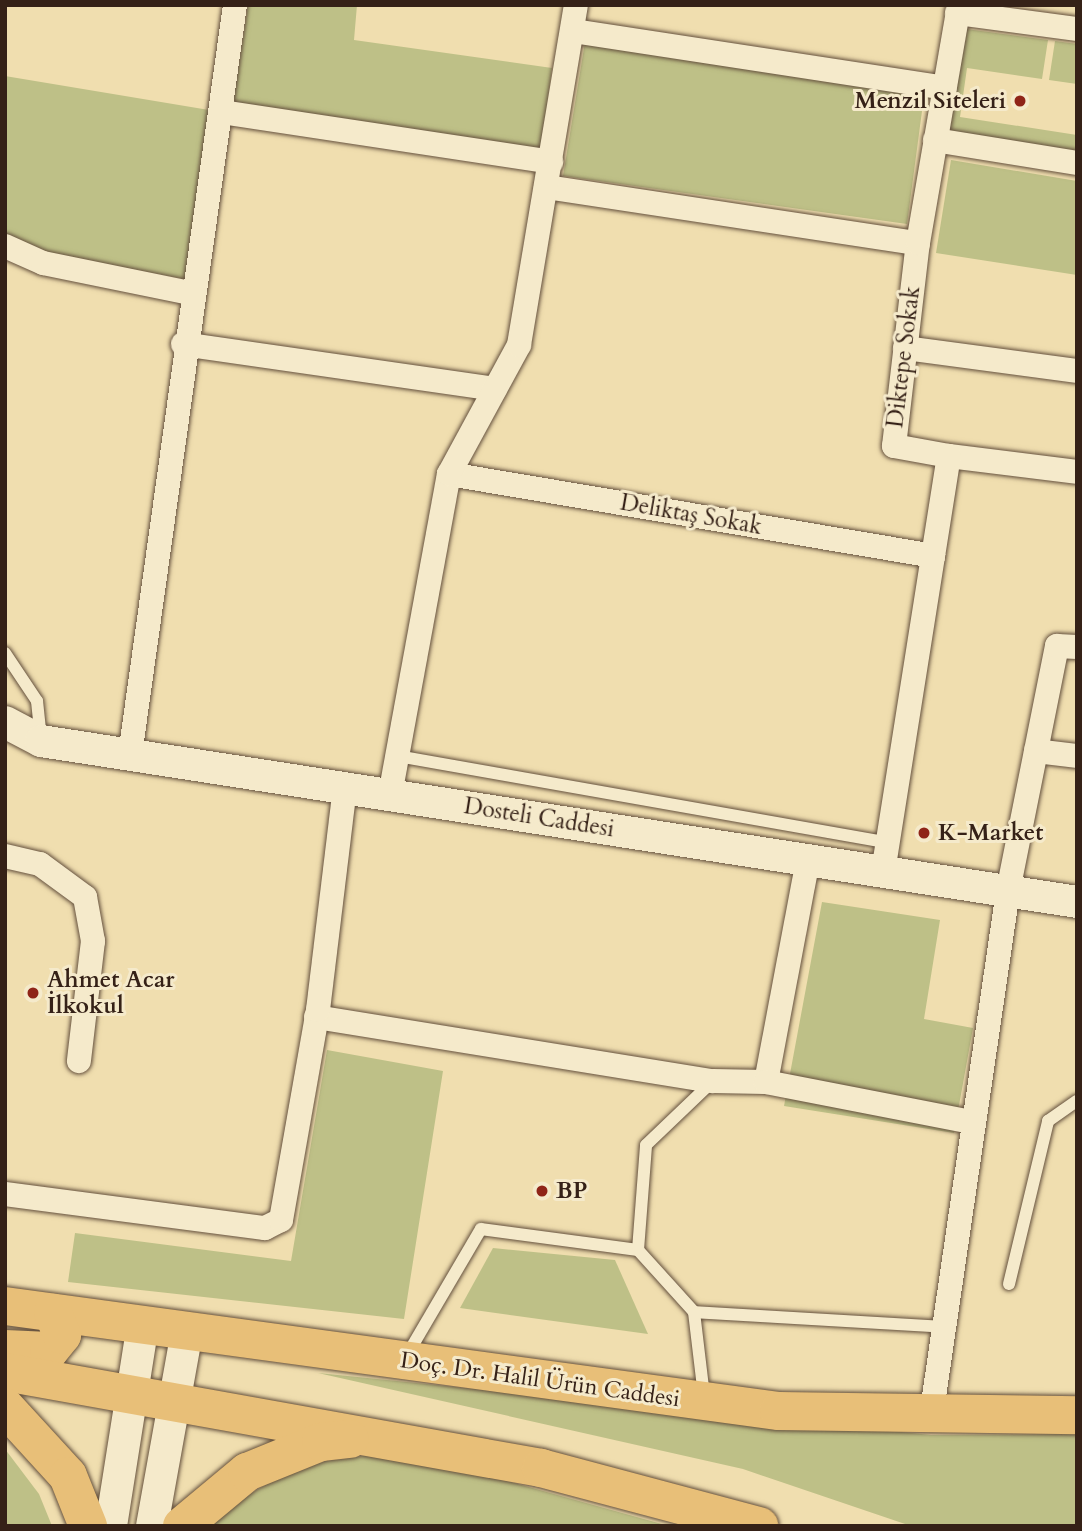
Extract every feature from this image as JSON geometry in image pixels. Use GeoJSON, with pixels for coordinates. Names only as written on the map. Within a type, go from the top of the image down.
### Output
{"type":"FeatureCollection","features":[{"type":"Feature","properties":{"kind":"main road","name":"Doç. Dr. Halil Ürün Caddesi"},"geometry":{"type":"LineString","coordinates":[[5,1306],[705,1403],[931,1417],[1077,1415]]}},
{"type":"Feature","properties":{"kind":"main road"},"geometry":{"type":"LineString","coordinates":[[5,1349],[49,1351],[62,1335],[53,1313]]}},
{"type":"Feature","properties":{"kind":"main road"},"geometry":{"type":"LineString","coordinates":[[5,1372],[174,1399],[541,1468],[759,1526]]}},
{"type":"Feature","properties":{"kind":"main road"},"geometry":{"type":"LineString","coordinates":[[5,1407],[68,1476],[88,1526]]}},
{"type":"Feature","properties":{"kind":"main road"},"geometry":{"type":"LineString","coordinates":[[182,1526],[208,1499],[282,1455],[321,1442],[378,1436]]}},
{"type":"Feature","properties":{"kind":"street"},"geometry":{"type":"LineString","coordinates":[[130,755],[190,293],[222,112],[235,5]]}},
{"type":"Feature","properties":{"kind":"street"},"geometry":{"type":"LineString","coordinates":[[390,795],[449,474],[519,345],[576,5]]}},
{"type":"Feature","properties":{"kind":"street"},"geometry":{"type":"LineString","coordinates":[[958,9],[1077,29]]}},
{"type":"Feature","properties":{"kind":"street","name":"Diktepe Sokak"},"geometry":{"type":"LineString","coordinates":[[948,456],[894,446],[918,243],[958,9]]}},
{"type":"Feature","properties":{"kind":"street"},"geometry":{"type":"LineString","coordinates":[[573,31],[945,88]]}},
{"type":"Feature","properties":{"kind":"street"},"geometry":{"type":"LineString","coordinates":[[222,112],[551,162]]}},
{"type":"Feature","properties":{"kind":"street"},"geometry":{"type":"LineString","coordinates":[[935,141],[1077,163]]}},
{"type":"Feature","properties":{"kind":"street"},"geometry":{"type":"LineString","coordinates":[[547,187],[918,243]]}},
{"type":"Feature","properties":{"kind":"street"},"geometry":{"type":"LineString","coordinates":[[5,247],[43,263],[190,293]]}},
{"type":"Feature","properties":{"kind":"street"},"geometry":{"type":"LineString","coordinates":[[183,344],[495,389]]}},
{"type":"Feature","properties":{"kind":"street"},"geometry":{"type":"LineString","coordinates":[[905,348],[1077,371]]}},
{"type":"Feature","properties":{"kind":"street"},"geometry":{"type":"LineString","coordinates":[[885,857],[948,456],[1077,472]]}},
{"type":"Feature","properties":{"kind":"street","name":"Deliktaş Sokak"},"geometry":{"type":"LineString","coordinates":[[449,474],[933,556]]}},
{"type":"Feature","properties":{"kind":"street"},"geometry":{"type":"LineString","coordinates":[[931,1417],[971,1122],[1009,891],[1057,646],[1077,647]]}},
{"type":"Feature","properties":{"kind":"street","name":"Dosteli Caddesi"},"geometry":{"type":"LineString","coordinates":[[5,724],[41,741],[808,860],[885,857],[1009,891],[1077,902]]}},
{"type":"Feature","properties":{"kind":"street"},"geometry":{"type":"LineString","coordinates":[[1036,751],[1077,756]]}},
{"type":"Feature","properties":{"kind":"street"},"geometry":{"type":"LineString","coordinates":[[5,1195],[251,1226],[281,1220],[316,1017],[345,788]]}},
{"type":"Feature","properties":{"kind":"street"},"geometry":{"type":"LineString","coordinates":[[5,856],[40,864],[85,897],[93,941],[79,1061]]}},
{"type":"Feature","properties":{"kind":"street"},"geometry":{"type":"LineString","coordinates":[[766,1082],[808,860]]}},
{"type":"Feature","properties":{"kind":"street"},"geometry":{"type":"LineString","coordinates":[[316,1017],[713,1081],[766,1082],[971,1122]]}},
{"type":"Feature","properties":{"kind":"street"},"geometry":{"type":"LineString","coordinates":[[111,1526],[143,1325]]}},
{"type":"Feature","properties":{"kind":"street"},"geometry":{"type":"LineString","coordinates":[[152,1526],[187,1331]]}},
{"type":"Feature","properties":{"kind":"lane"},"geometry":{"type":"LineString","coordinates":[[5,653],[37,701],[41,741]]}},
{"type":"Feature","properties":{"kind":"lane"},"geometry":{"type":"LineString","coordinates":[[397,756],[885,857]]}},
{"type":"Feature","properties":{"kind":"lane"},"geometry":{"type":"LineString","coordinates":[[638,1250],[646,1145],[713,1081]]}},
{"type":"Feature","properties":{"kind":"lane"},"geometry":{"type":"LineString","coordinates":[[1009,1284],[1048,1121],[1077,1101]]}},
{"type":"Feature","properties":{"kind":"lane"},"geometry":{"type":"LineString","coordinates":[[404,1361],[481,1230],[638,1250],[694,1312],[705,1403]]}},
{"type":"Feature","properties":{"kind":"lane"},"geometry":{"type":"LineString","coordinates":[[694,1312],[943,1327]]}},
{"type":"Feature","properties":{"kind":"green space"},"geometry":{"type":"Polygon","coordinates":[[[248,5],[357,5],[354,40],[552,68],[541,151],[233,103],[248,5]]]}},
{"type":"Feature","properties":{"kind":"green space"},"geometry":{"type":"Polygon","coordinates":[[[959,28],[1048,40],[1042,79],[967,68],[960,117],[1077,135],[1077,157],[941,134],[959,28]]]}},
{"type":"Feature","properties":{"kind":"green space"},"geometry":{"type":"Polygon","coordinates":[[[1055,41],[1077,44],[1077,84],[1049,80],[1055,41]]]}},
{"type":"Feature","properties":{"kind":"green space"},"geometry":{"type":"Polygon","coordinates":[[[585,42],[924,96],[907,224],[563,176],[585,42]]]}},
{"type":"Feature","properties":{"kind":"green space"},"geometry":{"type":"Polygon","coordinates":[[[5,76],[221,112],[184,279],[5,245],[5,76]]]}},
{"type":"Feature","properties":{"kind":"green space"},"geometry":{"type":"Polygon","coordinates":[[[951,160],[1077,181],[1077,275],[936,253],[951,160]]]}},
{"type":"Feature","properties":{"kind":"green space"},"geometry":{"type":"Polygon","coordinates":[[[822,902],[940,920],[924,1019],[973,1028],[954,1133],[784,1106],[822,902]]]}},
{"type":"Feature","properties":{"kind":"green space"},"geometry":{"type":"Polygon","coordinates":[[[327,1050],[443,1071],[404,1319],[68,1282],[75,1233],[291,1261],[327,1050]]]}},
{"type":"Feature","properties":{"kind":"green space"},"geometry":{"type":"Polygon","coordinates":[[[493,1248],[615,1260],[648,1334],[460,1308],[493,1248]]]}},
{"type":"Feature","properties":{"kind":"green space"},"geometry":{"type":"Polygon","coordinates":[[[318,1373],[931,1435],[1077,1434],[1077,1526],[911,1526],[743,1469],[318,1373]]]}},
{"type":"Feature","properties":{"kind":"green space"},"geometry":{"type":"Polygon","coordinates":[[[5,1449],[39,1494],[52,1526],[5,1526],[5,1449]]]}},
{"type":"Feature","properties":{"kind":"green space"},"geometry":{"type":"Polygon","coordinates":[[[378,1454],[453,1466],[669,1526],[193,1526],[303,1464],[378,1454]]]}},
{"type":"Feature","properties":{"kind":"place","name":"Menzil Siteleri"},"geometry":{"type":"Point","coordinates":[1020,101]}},
{"type":"Feature","properties":{"kind":"place","name":"K-Market"},"geometry":{"type":"Point","coordinates":[924,833]}},
{"type":"Feature","properties":{"kind":"place","name":"Ahmet Acar İlkokul"},"geometry":{"type":"Point","coordinates":[33,993]}},
{"type":"Feature","properties":{"kind":"place","name":"BP"},"geometry":{"type":"Point","coordinates":[542,1191]}}]}
